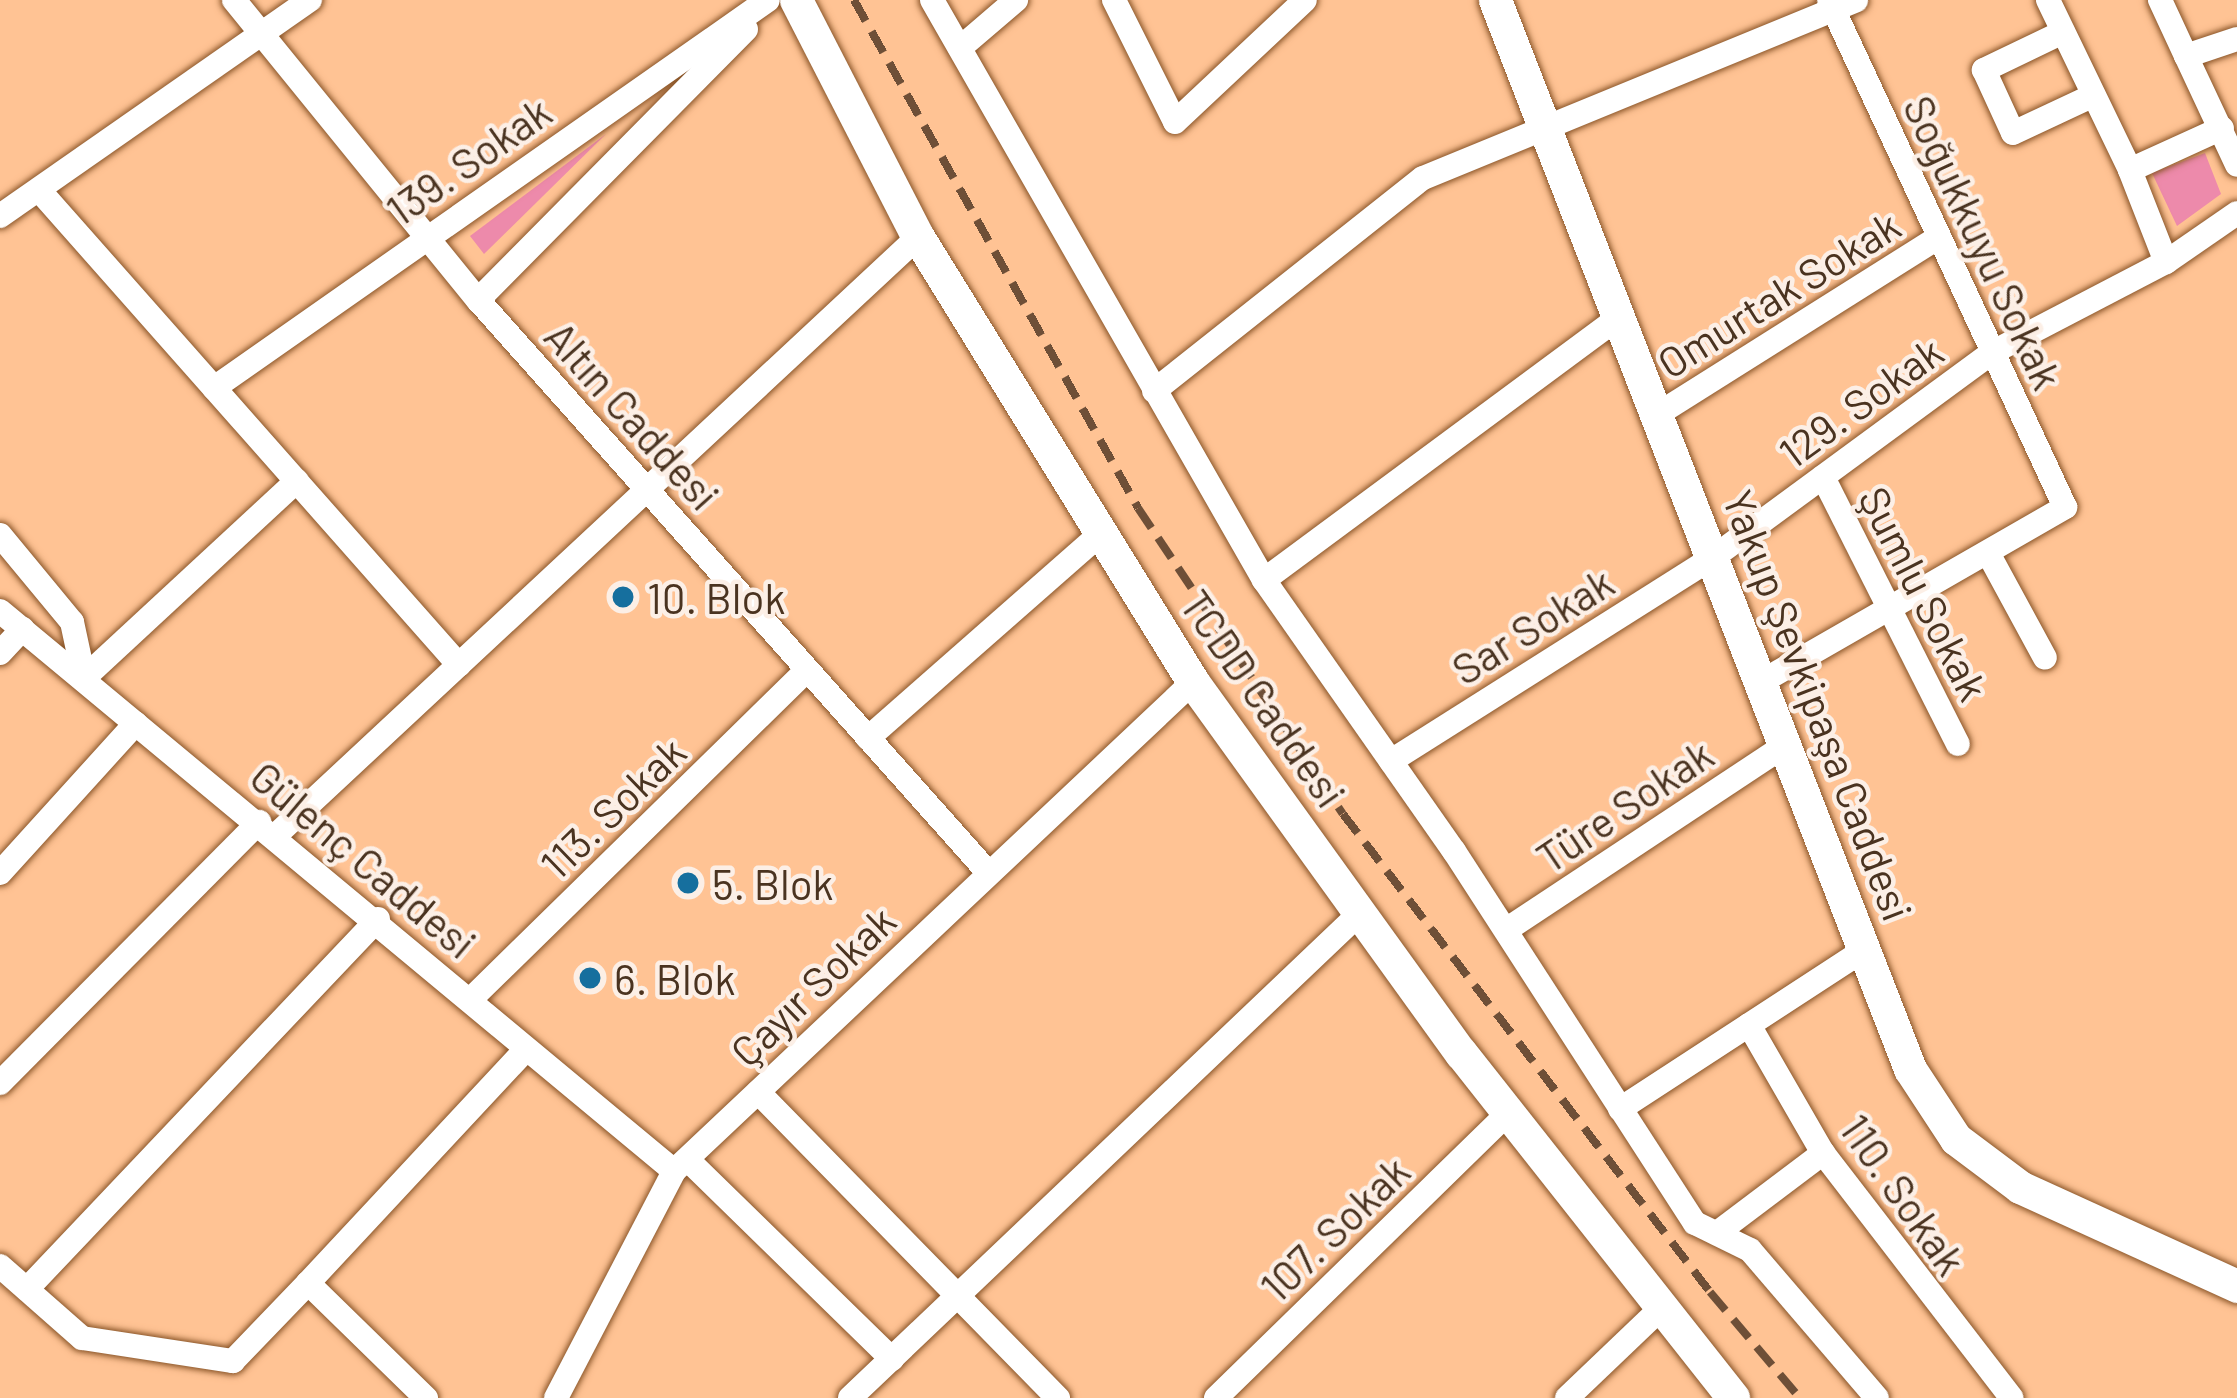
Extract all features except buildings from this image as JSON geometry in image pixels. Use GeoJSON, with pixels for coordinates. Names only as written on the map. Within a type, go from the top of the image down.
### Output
{"type":"FeatureCollection","features":[{"type":"Feature","properties":{"kind":"main road","name":"TCDD Caddesi"},"geometry":{"type":"LineString","coordinates":[[796,0],[918,237],[1192,682],[1507,1114],[1733,1398]]}},
{"type":"Feature","properties":{"kind":"main road","name":"Yakup Şevkipaşa Caddesi"},"geometry":{"type":"LineString","coordinates":[[1495,0],[1715,556],[1910,1069],[1956,1139],[2020,1187],[2098,1228],[2237,1286]]}},
{"type":"Feature","properties":{"kind":"street","name":"Altın Caddesi"},"geometry":{"type":"LineString","coordinates":[[234,0],[258,36],[478,300],[986,871]]}},
{"type":"Feature","properties":{"kind":"street"},"geometry":{"type":"LineString","coordinates":[[0,216],[310,0]]}},
{"type":"Feature","properties":{"kind":"street","name":"139. Sokak"},"geometry":{"type":"LineString","coordinates":[[214,388],[424,237],[771,0]]}},
{"type":"Feature","properties":{"kind":"street","name":"139. Sokak"},"geometry":{"type":"LineString","coordinates":[[478,300],[771,0]]}},
{"type":"Feature","properties":{"kind":"street"},"geometry":{"type":"LineString","coordinates":[[932,0],[1264,580],[1506,931],[1695,1222],[1750,1250],[1877,1398]]}},
{"type":"Feature","properties":{"kind":"street"},"geometry":{"type":"LineString","coordinates":[[960,48],[1016,0]]}},
{"type":"Feature","properties":{"kind":"street"},"geometry":{"type":"LineString","coordinates":[[1114,0],[1174,122],[1305,0]]}},
{"type":"Feature","properties":{"kind":"street"},"geometry":{"type":"LineString","coordinates":[[2048,0],[2130,170],[2166,262]]}},
{"type":"Feature","properties":{"kind":"street"},"geometry":{"type":"LineString","coordinates":[[2160,0],[2237,166]]}},
{"type":"Feature","properties":{"kind":"street"},"geometry":{"type":"LineString","coordinates":[[1154,391],[1424,178],[1544,123],[1839,3]]}},
{"type":"Feature","properties":{"kind":"street","name":"Soğukkuyu Sokak"},"geometry":{"type":"LineString","coordinates":[[1839,3],[1939,237],[2065,507],[1988,553]]}},
{"type":"Feature","properties":{"kind":"street"},"geometry":{"type":"LineString","coordinates":[[2063,32],[1984,70],[2013,133],[2094,95]]}},
{"type":"Feature","properties":{"kind":"street"},"geometry":{"type":"LineString","coordinates":[[2186,56],[2237,39]]}},
{"type":"Feature","properties":{"kind":"street"},"geometry":{"type":"LineString","coordinates":[[2130,170],[2222,128]]}},
{"type":"Feature","properties":{"kind":"street"},"geometry":{"type":"LineString","coordinates":[[39,190],[460,665]]}},
{"type":"Feature","properties":{"kind":"street","name":"129. Sokak"},"geometry":{"type":"LineString","coordinates":[[1715,556],[1993,352],[2166,262],[2237,212]]}},
{"type":"Feature","properties":{"kind":"street"},"geometry":{"type":"LineString","coordinates":[[0,1083],[267,829],[460,665],[918,237]]}},
{"type":"Feature","properties":{"kind":"street","name":"Omurtak Sokak"},"geometry":{"type":"LineString","coordinates":[[1658,414],[1939,237]]}},
{"type":"Feature","properties":{"kind":"street"},"geometry":{"type":"LineString","coordinates":[[1264,580],[1619,317]]}},
{"type":"Feature","properties":{"kind":"street","name":"Şumlu Sokak"},"geometry":{"type":"LineString","coordinates":[[1823,477],[1886,611],[1958,744]]}},
{"type":"Feature","properties":{"kind":"street"},"geometry":{"type":"LineString","coordinates":[[84,678],[297,481]]}},
{"type":"Feature","properties":{"kind":"street"},"geometry":{"type":"LineString","coordinates":[[0,535],[72,622],[84,678]]}},
{"type":"Feature","properties":{"kind":"street"},"geometry":{"type":"LineString","coordinates":[[868,738],[1098,536]]}},
{"type":"Feature","properties":{"kind":"street"},"geometry":{"type":"LineString","coordinates":[[1761,682],[1988,553],[2045,658]]}},
{"type":"Feature","properties":{"kind":"street","name":"Sar Sokak"},"geometry":{"type":"LineString","coordinates":[[1391,761],[1715,556]]}},
{"type":"Feature","properties":{"kind":"street","name":"Gülenç Caddesi"},"geometry":{"type":"LineString","coordinates":[[0,611],[378,919],[526,1049],[681,1166],[892,1359]]}},
{"type":"Feature","properties":{"kind":"street"},"geometry":{"type":"LineString","coordinates":[[0,653],[22,628]]}},
{"type":"Feature","properties":{"kind":"street","name":"113. Sokak"},"geometry":{"type":"LineString","coordinates":[[471,999],[807,670]]}},
{"type":"Feature","properties":{"kind":"street","name":"Çayır Sokak"},"geometry":{"type":"LineString","coordinates":[[556,1398],[681,1166],[986,871],[1192,682]]}},
{"type":"Feature","properties":{"kind":"street"},"geometry":{"type":"LineString","coordinates":[[0,873],[136,723]]}},
{"type":"Feature","properties":{"kind":"street","name":"Türe Sokak"},"geometry":{"type":"LineString","coordinates":[[1506,931],[1785,745]]}},
{"type":"Feature","properties":{"kind":"street"},"geometry":{"type":"LineString","coordinates":[[850,1398],[1361,912]]}},
{"type":"Feature","properties":{"kind":"street"},"geometry":{"type":"LineString","coordinates":[[27,1289],[378,919]]}},
{"type":"Feature","properties":{"kind":"street"},"geometry":{"type":"LineString","coordinates":[[1620,1109],[1865,949]]}},
{"type":"Feature","properties":{"kind":"street","name":"110. Sokak"},"geometry":{"type":"LineString","coordinates":[[1749,1024],[1823,1153],[2012,1398]]}},
{"type":"Feature","properties":{"kind":"street"},"geometry":{"type":"LineString","coordinates":[[0,1266],[82,1338],[232,1361],[526,1049]]}},
{"type":"Feature","properties":{"kind":"street"},"geometry":{"type":"LineString","coordinates":[[758,1092],[1058,1398]]}},
{"type":"Feature","properties":{"kind":"street","name":"107. Sokak"},"geometry":{"type":"LineString","coordinates":[[1216,1398],[1507,1114]]}},
{"type":"Feature","properties":{"kind":"street"},"geometry":{"type":"LineString","coordinates":[[1718,1233],[1823,1153]]}},
{"type":"Feature","properties":{"kind":"street"},"geometry":{"type":"LineString","coordinates":[[308,1283],[425,1398]]}},
{"type":"Feature","properties":{"kind":"street"},"geometry":{"type":"LineString","coordinates":[[1567,1398],[1659,1310]]}},
{"type":"Feature","properties":{"kind":"shaded area"},"geometry":{"type":"Polygon","coordinates":[[[606,134],[484,254],[470,236],[606,134]]]}},
{"type":"Feature","properties":{"kind":"shaded area"},"geometry":{"type":"Polygon","coordinates":[[[2205,153],[2221,194],[2177,226],[2152,173],[2205,153]]]}},
{"type":"Feature","properties":{"kind":"railway"},"geometry":{"type":"LineString","coordinates":[[854,0],[1138,508],[1343,814],[1710,1292],[1800,1398]]}},
{"type":"Feature","properties":{"kind":"place","name":"10. Blok"},"geometry":{"type":"Point","coordinates":[623,597]}},
{"type":"Feature","properties":{"kind":"place","name":"5. Blok"},"geometry":{"type":"Point","coordinates":[688,883]}},
{"type":"Feature","properties":{"kind":"place","name":"6. Blok"},"geometry":{"type":"Point","coordinates":[590,978]}}]}
